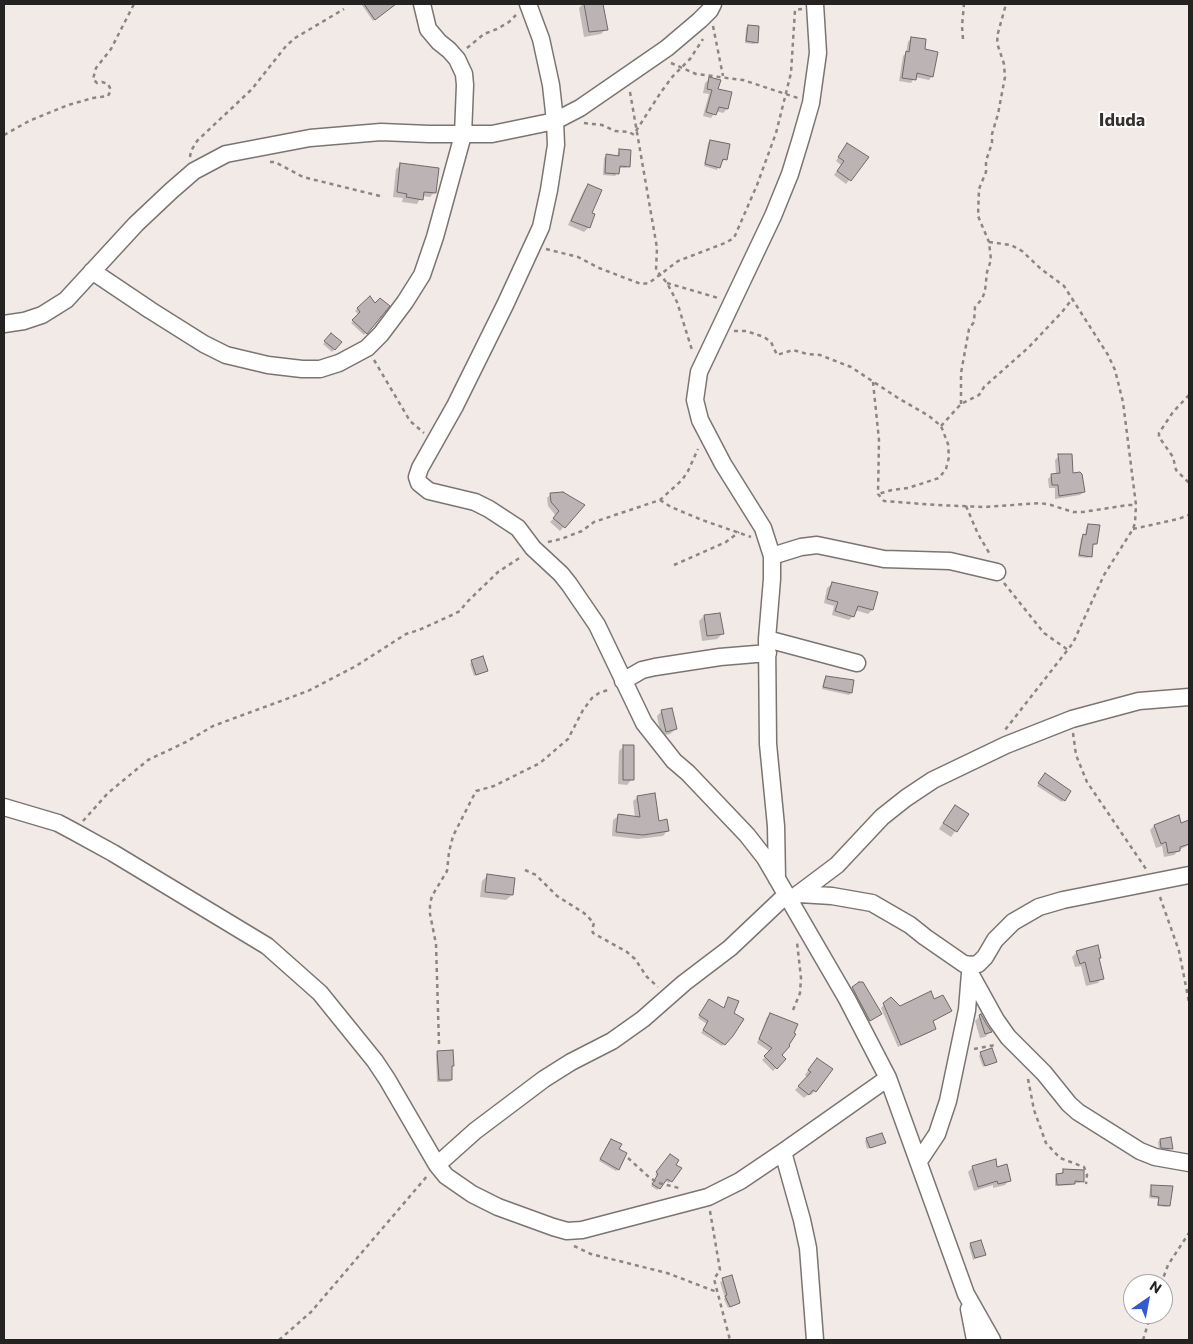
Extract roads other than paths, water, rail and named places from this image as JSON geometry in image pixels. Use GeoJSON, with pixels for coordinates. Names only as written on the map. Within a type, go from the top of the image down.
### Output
{"type":"FeatureCollection","features":[{"type":"Feature","properties":{"kind":"street"},"geometry":{"type":"LineString","coordinates":[[92,271],[204,344],[234,357],[286,368],[320,369],[339,363],[367,348],[381,334],[422,275],[435,237],[463,135],[464,74],[457,59],[450,50],[432,35],[428,29],[422,4]]}},
{"type":"Feature","properties":{"kind":"street"},"geometry":{"type":"LineString","coordinates":[[777,881],[776,826],[768,744],[767,646],[772,579],[770,549],[763,528],[709,438],[700,420],[695,400],[699,372],[733,302],[790,174],[810,103],[818,53],[816,6]]}},
{"type":"Feature","properties":{"kind":"street"},"geometry":{"type":"LineString","coordinates":[[523,8],[541,39],[559,120],[549,190],[541,227],[455,406],[420,468],[417,477],[419,483],[429,491],[475,502],[489,509],[518,528],[537,545],[569,584],[597,626],[644,723],[674,762],[747,835],[765,858],[777,881],[791,897],[800,919],[847,999],[888,1078],[966,1294],[975,1340]]}},
{"type":"Feature","properties":{"kind":"street"},"geometry":{"type":"LineString","coordinates":[[4,324],[24,321],[42,315],[66,300],[136,224],[194,170],[226,154],[310,138],[381,132],[463,135],[492,134],[559,120],[667,48],[710,10]]}},
{"type":"Feature","properties":{"kind":"street"},"geometry":{"type":"LineString","coordinates":[[770,549],[817,545],[884,559],[950,561],[997,572]]}},
{"type":"Feature","properties":{"kind":"street"},"geometry":{"type":"LineString","coordinates":[[623,683],[642,670],[767,646],[857,663]]}},
{"type":"Feature","properties":{"kind":"street"},"geometry":{"type":"LineString","coordinates":[[437,1164],[516,1098],[570,1062],[612,1041],[642,1019],[791,897],[837,865],[882,817],[933,780],[1006,745],[1072,719],[1138,701],[1189,697]]}},
{"type":"Feature","properties":{"kind":"street"},"geometry":{"type":"LineString","coordinates":[[4,807],[58,823],[113,853],[267,946],[320,993],[379,1067],[446,1176],[489,1203],[552,1228],[567,1232],[599,1226],[708,1197],[740,1181],[784,1152],[888,1078]]}},
{"type":"Feature","properties":{"kind":"street"},"geometry":{"type":"LineString","coordinates":[[918,1161],[937,1134],[948,1101],[967,1010],[971,969],[985,957],[995,940],[1013,922],[1039,907],[1063,900],[1189,875]]}},
{"type":"Feature","properties":{"kind":"street"},"geometry":{"type":"LineString","coordinates":[[791,897],[832,896],[872,903],[910,925],[925,938],[971,969],[996,1020],[1008,1037],[1044,1073],[1069,1104],[1078,1112],[1140,1151],[1155,1157],[1189,1163]]}},
{"type":"Feature","properties":{"kind":"street"},"geometry":{"type":"LineString","coordinates":[[784,1152],[808,1248],[815,1340]]}},
{"type":"Feature","properties":{"kind":"street"},"geometry":{"type":"LineString","coordinates":[[966,1294],[992,1340]]}},
{"type":"Feature","properties":{"kind":"district","name":"Iduda"},"geometry":{"type":"Point","coordinates":[1122,120]}}]}
